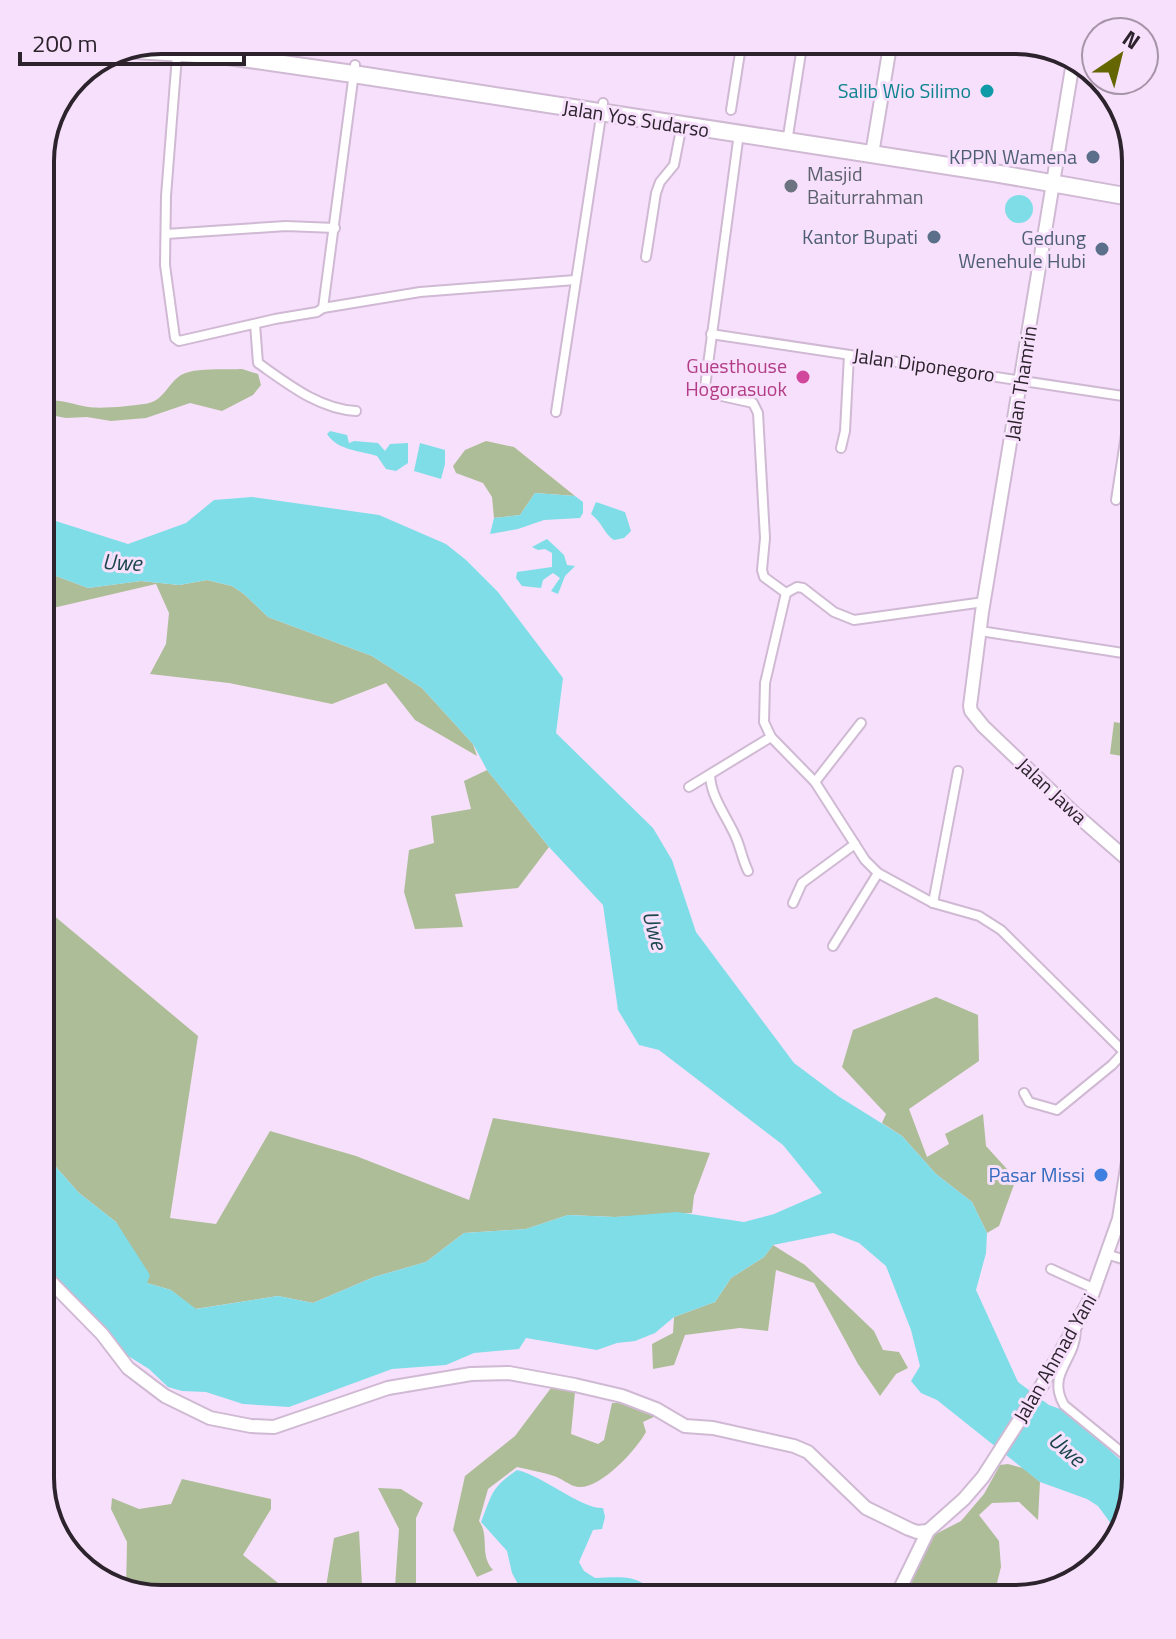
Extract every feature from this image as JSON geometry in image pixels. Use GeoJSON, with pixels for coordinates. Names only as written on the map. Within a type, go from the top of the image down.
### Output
{"type":"FeatureCollection","features":[{"type":"Feature","properties":{"kind":"highway","name":"Jalan Yos Sudarso"},"geometry":{"type":"LineString","coordinates":[[216,54],[354,69],[739,132],[872,150]]}},
{"type":"Feature","properties":{"kind":"highway","name":"Jalan Yos Sudarso"},"geometry":{"type":"LineString","coordinates":[[739,132],[788,136],[1122,188]]}},
{"type":"Feature","properties":{"kind":"highway","name":"Jalan Yos Sudarso"},"geometry":{"type":"LineString","coordinates":[[1054,180],[1122,195]]}},
{"type":"Feature","properties":{"kind":"street"},"geometry":{"type":"LineString","coordinates":[[178,54],[166,196],[166,281],[175,338],[184,341],[317,312],[323,308],[420,292],[575,280]]}},
{"type":"Feature","properties":{"kind":"street"},"geometry":{"type":"LineString","coordinates":[[731,110],[740,54]]}},
{"type":"Feature","properties":{"kind":"street"},"geometry":{"type":"LineString","coordinates":[[788,136],[801,54]]}},
{"type":"Feature","properties":{"kind":"street"},"geometry":{"type":"LineString","coordinates":[[872,150],[889,54]]}},
{"type":"Feature","properties":{"kind":"street"},"geometry":{"type":"LineString","coordinates":[[323,308],[354,69]]}},
{"type":"Feature","properties":{"kind":"street","name":"Jalan Thamrin"},"geometry":{"type":"LineString","coordinates":[[971,711],[984,602],[1072,70]]}},
{"type":"Feature","properties":{"kind":"street"},"geometry":{"type":"LineString","coordinates":[[556,412],[602,108]]}},
{"type":"Feature","properties":{"kind":"street"},"geometry":{"type":"LineString","coordinates":[[646,257],[656,193],[660,182],[674,165],[682,123]]}},
{"type":"Feature","properties":{"kind":"street"},"geometry":{"type":"LineString","coordinates":[[739,132],[705,387],[708,393],[753,403],[758,413],[765,538],[762,570],[764,577],[786,593]]}},
{"type":"Feature","properties":{"kind":"street"},"geometry":{"type":"LineString","coordinates":[[166,234],[286,226],[335,228]]}},
{"type":"Feature","properties":{"kind":"street"},"geometry":{"type":"LineString","coordinates":[[255,324],[258,363],[308,396],[338,410],[356,411]]}},
{"type":"Feature","properties":{"kind":"street","name":"Jalan Diponegoro"},"geometry":{"type":"LineString","coordinates":[[711,334],[1122,396]]}},
{"type":"Feature","properties":{"kind":"street"},"geometry":{"type":"LineString","coordinates":[[841,448],[845,431],[849,355]]}},
{"type":"Feature","properties":{"kind":"street"},"geometry":{"type":"LineString","coordinates":[[1116,500],[1122,466]]}},
{"type":"Feature","properties":{"kind":"street"},"geometry":{"type":"LineString","coordinates":[[984,602],[854,620],[834,612],[803,588],[797,587],[786,593],[765,683],[764,722],[771,737],[815,782],[855,844],[878,873],[933,903],[979,916],[1001,930],[1122,1050]]}},
{"type":"Feature","properties":{"kind":"street"},"geometry":{"type":"LineString","coordinates":[[980,631],[1122,653]]}},
{"type":"Feature","properties":{"kind":"street","name":"Jalan Jawa"},"geometry":{"type":"LineString","coordinates":[[971,711],[1073,812],[1122,855]]}},
{"type":"Feature","properties":{"kind":"street"},"geometry":{"type":"LineString","coordinates":[[815,782],[861,723]]}},
{"type":"Feature","properties":{"kind":"street"},"geometry":{"type":"LineString","coordinates":[[689,787],[771,737]]}},
{"type":"Feature","properties":{"kind":"street"},"geometry":{"type":"LineString","coordinates":[[933,903],[958,771]]}},
{"type":"Feature","properties":{"kind":"street"},"geometry":{"type":"LineString","coordinates":[[710,775],[727,825],[737,839],[748,871]]}},
{"type":"Feature","properties":{"kind":"street"},"geometry":{"type":"LineString","coordinates":[[793,903],[802,883],[855,844]]}},
{"type":"Feature","properties":{"kind":"street"},"geometry":{"type":"LineString","coordinates":[[833,946],[878,873]]}},
{"type":"Feature","properties":{"kind":"street"},"geometry":{"type":"LineString","coordinates":[[1024,1093],[1029,1102],[1057,1110],[1122,1054]]}},
{"type":"Feature","properties":{"kind":"street","name":"Jalan Ahmad Yani"},"geometry":{"type":"LineString","coordinates":[[928,1531],[983,1477],[1076,1328],[1109,1255],[1122,1200]]}},
{"type":"Feature","properties":{"kind":"street"},"geometry":{"type":"LineString","coordinates":[[1109,1255],[1122,1259]]}},
{"type":"Feature","properties":{"kind":"street"},"geometry":{"type":"LineString","coordinates":[[1051,1269],[1095,1289]]}},
{"type":"Feature","properties":{"kind":"street"},"geometry":{"type":"LineString","coordinates":[[54,1285],[102,1334],[128,1368],[165,1396],[210,1418],[274,1427],[388,1388],[471,1374],[509,1373],[622,1396],[656,1409],[685,1426],[727,1431],[794,1446],[808,1452],[866,1508],[917,1532],[928,1531]]}},
{"type":"Feature","properties":{"kind":"street"},"geometry":{"type":"LineString","coordinates":[[1076,1328],[1070,1353],[1057,1382],[1057,1393],[1064,1405],[1122,1453]]}},
{"type":"Feature","properties":{"kind":"street"},"geometry":{"type":"LineString","coordinates":[[902,1585],[928,1531]]}},
{"type":"Feature","properties":{"kind":"green space"},"geometry":{"type":"Polygon","coordinates":[[[242,369],[258,374],[261,385],[253,395],[222,411],[190,403],[146,418],[111,421],[54,416],[54,401],[94,408],[151,403],[161,397],[181,375],[202,370],[242,369]]]}},
{"type":"Feature","properties":{"kind":"green space"},"geometry":{"type":"Polygon","coordinates":[[[486,441],[514,447],[575,496],[535,493],[520,515],[494,518],[492,497],[483,483],[456,473],[453,466],[465,450],[486,441]]]}},
{"type":"Feature","properties":{"kind":"green space"},"geometry":{"type":"Polygon","coordinates":[[[54,575],[88,588],[141,581],[179,585],[207,580],[232,586],[268,617],[372,656],[422,688],[473,744],[477,756],[415,720],[386,683],[332,704],[229,683],[150,674],[166,644],[169,613],[156,584],[54,608],[54,575]]]}},
{"type":"Feature","properties":{"kind":"green space"},"geometry":{"type":"Polygon","coordinates":[[[1114,722],[1122,723],[1122,756],[1110,754],[1114,722]]]}},
{"type":"Feature","properties":{"kind":"green space"},"geometry":{"type":"Polygon","coordinates":[[[487,770],[549,847],[518,888],[455,894],[463,927],[415,929],[404,892],[409,850],[434,843],[431,816],[471,809],[464,781],[487,770]]]}},
{"type":"Feature","properties":{"kind":"green space"},"geometry":{"type":"Polygon","coordinates":[[[54,916],[198,1036],[170,1218],[216,1224],[270,1131],[356,1156],[469,1200],[493,1118],[710,1153],[694,1196],[692,1213],[615,1217],[568,1215],[526,1229],[464,1233],[426,1262],[374,1277],[313,1303],[278,1296],[195,1309],[171,1290],[147,1283],[116,1222],[79,1193],[54,1165],[54,916]]]}},
{"type":"Feature","properties":{"kind":"green space"},"geometry":{"type":"Polygon","coordinates":[[[936,997],[978,1015],[979,1061],[909,1109],[927,1157],[949,1144],[945,1134],[983,1114],[986,1146],[1016,1179],[999,1226],[987,1233],[972,1202],[936,1174],[902,1136],[882,1123],[886,1114],[842,1067],[853,1030],[936,997]]]}},
{"type":"Feature","properties":{"kind":"green space"},"geometry":{"type":"Polygon","coordinates":[[[773,1245],[805,1265],[874,1331],[883,1350],[899,1352],[908,1368],[896,1374],[880,1396],[858,1364],[814,1283],[776,1270],[768,1331],[740,1328],[685,1335],[674,1365],[653,1369],[652,1344],[673,1333],[674,1317],[715,1302],[731,1278],[764,1257],[773,1245]]]}},
{"type":"Feature","properties":{"kind":"green space"},"geometry":{"type":"Polygon","coordinates":[[[551,1388],[575,1392],[571,1434],[598,1444],[604,1440],[612,1403],[622,1403],[658,1415],[643,1422],[646,1432],[634,1448],[617,1467],[597,1482],[578,1487],[554,1476],[517,1467],[488,1489],[479,1521],[484,1533],[486,1558],[493,1570],[477,1577],[453,1530],[465,1476],[515,1436],[551,1388]]]}},
{"type":"Feature","properties":{"kind":"green space"},"geometry":{"type":"Polygon","coordinates":[[[1000,1465],[1023,1468],[1040,1482],[1038,1520],[1019,1502],[992,1503],[979,1515],[999,1541],[1001,1567],[996,1585],[906,1585],[930,1537],[961,1521],[984,1494],[1000,1465]]]}},
{"type":"Feature","properties":{"kind":"green space"},"geometry":{"type":"Polygon","coordinates":[[[182,1479],[271,1499],[271,1509],[243,1555],[280,1585],[154,1585],[126,1579],[127,1542],[111,1509],[112,1498],[139,1509],[171,1504],[182,1479]]]}},
{"type":"Feature","properties":{"kind":"green space"},"geometry":{"type":"Polygon","coordinates":[[[378,1488],[401,1489],[423,1503],[416,1518],[416,1585],[395,1585],[399,1529],[378,1488]]]}},
{"type":"Feature","properties":{"kind":"green space"},"geometry":{"type":"Polygon","coordinates":[[[359,1531],[362,1585],[326,1585],[334,1538],[359,1531]]]}},
{"type":"Feature","properties":{"kind":"water"},"geometry":{"type":"Polygon","coordinates":[[[1019,195],[1029,199],[1033,209],[1029,219],[1019,223],[1009,219],[1005,209],[1009,199],[1019,195]]]}},
{"type":"Feature","properties":{"kind":"water"},"geometry":{"type":"Polygon","coordinates":[[[330,431],[347,435],[349,443],[378,443],[385,451],[390,444],[408,443],[408,463],[396,471],[386,469],[377,456],[337,444],[327,434],[330,431]]]}},
{"type":"Feature","properties":{"kind":"water"},"geometry":{"type":"Polygon","coordinates":[[[420,443],[445,450],[441,479],[414,471],[420,443]]]}},
{"type":"Feature","properties":{"kind":"water"},"geometry":{"type":"Polygon","coordinates":[[[535,493],[575,496],[583,502],[583,513],[580,518],[544,520],[490,534],[494,518],[520,515],[535,493]]]}},
{"type":"Feature","properties":{"kind":"water","name":"Uwe"},"geometry":{"type":"Polygon","coordinates":[[[252,497],[379,515],[446,544],[498,592],[563,678],[556,733],[653,828],[672,860],[696,932],[794,1063],[838,1096],[902,1136],[936,1174],[972,1202],[987,1233],[986,1253],[976,1290],[1018,1382],[1081,1424],[1122,1461],[1121,1492],[1112,1524],[1098,1506],[1040,1482],[937,1400],[921,1393],[911,1381],[920,1366],[911,1330],[886,1266],[859,1243],[833,1233],[773,1245],[764,1257],[731,1278],[715,1302],[674,1317],[655,1333],[635,1341],[597,1350],[526,1338],[519,1349],[474,1353],[446,1365],[392,1369],[289,1407],[243,1404],[206,1392],[168,1387],[149,1369],[125,1354],[97,1319],[63,1289],[54,1275],[54,1165],[79,1193],[116,1222],[150,1275],[147,1283],[171,1290],[196,1309],[278,1296],[313,1303],[374,1277],[426,1262],[464,1233],[526,1229],[568,1215],[615,1217],[677,1212],[744,1222],[774,1214],[822,1193],[783,1145],[659,1050],[639,1045],[618,1010],[603,905],[549,847],[487,770],[473,744],[422,688],[372,656],[268,617],[232,586],[207,580],[179,585],[141,581],[88,588],[54,575],[54,520],[128,544],[186,523],[214,500],[252,497]]]}},
{"type":"Feature","properties":{"kind":"water"},"geometry":{"type":"Polygon","coordinates":[[[596,502],[625,512],[631,531],[624,538],[614,540],[591,514],[596,502]]]}},
{"type":"Feature","properties":{"kind":"water"},"geometry":{"type":"Polygon","coordinates":[[[547,539],[564,555],[567,565],[575,566],[565,576],[558,594],[551,591],[560,578],[553,573],[543,580],[541,588],[522,586],[516,578],[517,572],[552,567],[552,553],[532,547],[547,539]]]}},
{"type":"Feature","properties":{"kind":"water"},"geometry":{"type":"Polygon","coordinates":[[[517,1470],[584,1503],[603,1508],[605,1517],[602,1529],[593,1530],[579,1562],[584,1571],[595,1578],[622,1578],[646,1585],[518,1585],[507,1551],[481,1522],[493,1492],[517,1470]]]}},
{"type":"Feature","properties":{"kind":"place","name":"Salib Wio Silimo"},"geometry":{"type":"Point","coordinates":[987,91]}},
{"type":"Feature","properties":{"kind":"place","name":"KPPN Wamena"},"geometry":{"type":"Point","coordinates":[1093,157]}},
{"type":"Feature","properties":{"kind":"place","name":"Masjid Baiturrahman"},"geometry":{"type":"Point","coordinates":[791,186]}},
{"type":"Feature","properties":{"kind":"place","name":"Kantor Bupati"},"geometry":{"type":"Point","coordinates":[934,237]}},
{"type":"Feature","properties":{"kind":"place","name":"Gedung Wenehule Hubi"},"geometry":{"type":"Point","coordinates":[1102,249]}},
{"type":"Feature","properties":{"kind":"place","name":"Guesthouse Hogorasuok"},"geometry":{"type":"Point","coordinates":[803,377]}},
{"type":"Feature","properties":{"kind":"place","name":"Pasar Missi"},"geometry":{"type":"Point","coordinates":[1101,1175]}}]}
